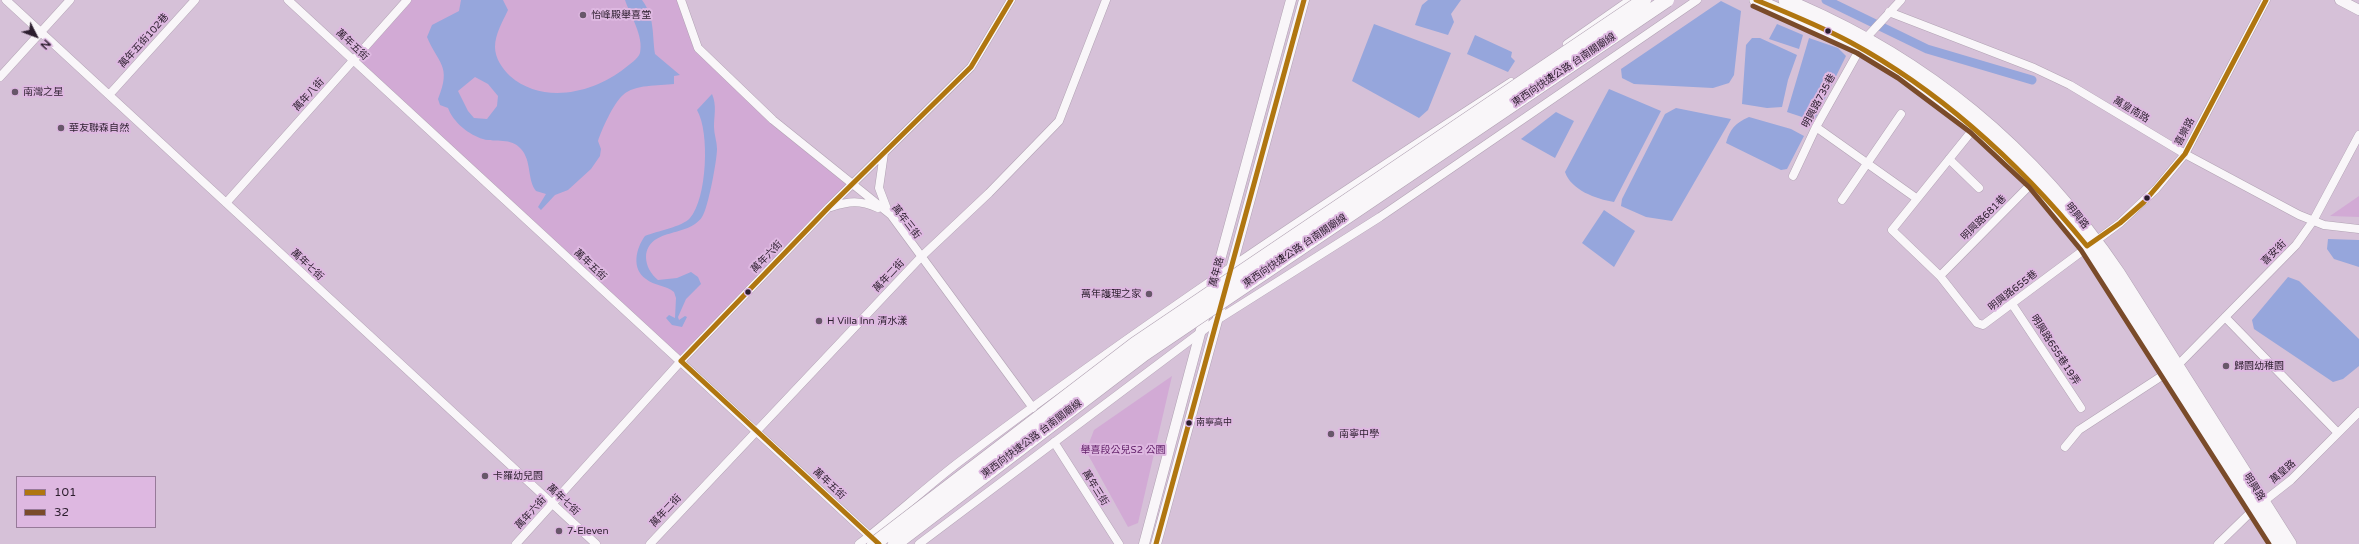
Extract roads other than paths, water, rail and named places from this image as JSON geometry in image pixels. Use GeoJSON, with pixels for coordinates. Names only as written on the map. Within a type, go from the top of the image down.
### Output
{"type":"FeatureCollection","features":[{"type":"Feature","properties":{"kind":"highway","name":"東西向快速公路 台南關廟線"},"geometry":{"type":"LineString","coordinates":[[872,540],[1135,344],[1644,0]]}},
{"type":"Feature","properties":{"kind":"highway","name":"東西向快速公路 台南關廟線"},"geometry":{"type":"LineString","coordinates":[[895,544],[1144,354],[1667,0]]}},
{"type":"Feature","properties":{"kind":"main road","name":"明興路"},"geometry":{"type":"LineString","coordinates":[[1756,0],[1864,41],[2038,178]]}},
{"type":"Feature","properties":{"kind":"main road","name":"明興路"},"geometry":{"type":"LineString","coordinates":[[1785,0],[1864,41],[1947,90],[1983,118],[2038,178],[2092,243],[2259,505],[2290,544]]}},
{"type":"Feature","properties":{"kind":"main road","name":"明興路"},"geometry":{"type":"LineString","coordinates":[[2259,505],[2277,544]]}},
{"type":"Feature","properties":{"kind":"street","name":"萬年七街"},"geometry":{"type":"LineString","coordinates":[[6,0],[596,544]]}},
{"type":"Feature","properties":{"kind":"street"},"geometry":{"type":"LineString","coordinates":[[0,77],[70,0]]}},
{"type":"Feature","properties":{"kind":"street","name":"萬年五街102巷"},"geometry":{"type":"LineString","coordinates":[[109,95],[195,0]]}},
{"type":"Feature","properties":{"kind":"street","name":"萬年五街"},"geometry":{"type":"LineString","coordinates":[[288,0],[681,360],[872,540],[879,544]]}},
{"type":"Feature","properties":{"kind":"street","name":"萬年八街"},"geometry":{"type":"LineString","coordinates":[[226,203],[408,0]]}},
{"type":"Feature","properties":{"kind":"street","name":"萬年三街"},"geometry":{"type":"LineString","coordinates":[[681,0],[698,48],[773,120],[891,215],[1033,408]]}},
{"type":"Feature","properties":{"kind":"street","name":"萬年六街"},"geometry":{"type":"LineString","coordinates":[[516,544],[681,360],[829,207],[971,66],[1011,0]]}},
{"type":"Feature","properties":{"kind":"street","name":"萬年二街"},"geometry":{"type":"LineString","coordinates":[[650,544],[921,257],[989,193],[1059,121],[1106,0]]}},
{"type":"Feature","properties":{"kind":"street","name":"萬年路"},"geometry":{"type":"LineString","coordinates":[[1144,544],[1291,0]]}},
{"type":"Feature","properties":{"kind":"street","name":"萬年路"},"geometry":{"type":"LineString","coordinates":[[1156,544],[1304,0]]}},
{"type":"Feature","properties":{"kind":"street"},"geometry":{"type":"LineString","coordinates":[[860,544],[872,540],[958,463],[1217,275],[1536,65],[1630,0]]}},
{"type":"Feature","properties":{"kind":"street"},"geometry":{"type":"LineString","coordinates":[[919,544],[1217,320],[1380,217],[1697,0]]}},
{"type":"Feature","properties":{"kind":"street","name":"明興路735巷"},"geometry":{"type":"LineString","coordinates":[[1793,176],[1816,127],[1864,41],[1900,0]]}},
{"type":"Feature","properties":{"kind":"street","name":"喜樂路"},"geometry":{"type":"LineString","coordinates":[[2092,243],[2144,202],[2185,154],[2266,0]]}},
{"type":"Feature","properties":{"kind":"street"},"geometry":{"type":"LineString","coordinates":[[2340,0],[2359,10]]}},
{"type":"Feature","properties":{"kind":"street","name":"萬皇南路"},"geometry":{"type":"LineString","coordinates":[[1889,12],[2034,68],[2070,85],[2185,154],[2313,221],[2334,227],[2359,229]]}},
{"type":"Feature","properties":{"kind":"street"},"geometry":{"type":"LineString","coordinates":[[1842,200],[1901,114]]}},
{"type":"Feature","properties":{"kind":"street"},"geometry":{"type":"LineString","coordinates":[[1816,127],[1866,164],[1916,198]]}},
{"type":"Feature","properties":{"kind":"street"},"geometry":{"type":"LineString","coordinates":[[1940,276],[1892,230],[1916,198],[1975,127]]}},
{"type":"Feature","properties":{"kind":"street","name":"喜安街"},"geometry":{"type":"LineString","coordinates":[[2065,447],[2079,430],[2173,369],[2288,254],[2313,221],[2359,135]]}},
{"type":"Feature","properties":{"kind":"street"},"geometry":{"type":"LineString","coordinates":[[885,152],[879,188],[884,204],[891,215]]}},
{"type":"Feature","properties":{"kind":"street"},"geometry":{"type":"LineString","coordinates":[[1949,159],[1979,188]]}},
{"type":"Feature","properties":{"kind":"street","name":"明興路681巷"},"geometry":{"type":"LineString","coordinates":[[1940,276],[2038,178]]}},
{"type":"Feature","properties":{"kind":"street"},"geometry":{"type":"LineString","coordinates":[[829,207],[855,201],[866,203],[891,215]]}},
{"type":"Feature","properties":{"kind":"street","name":"明興路655巷"},"geometry":{"type":"LineString","coordinates":[[1940,276],[1977,323],[1983,325],[2092,243]]}},
{"type":"Feature","properties":{"kind":"street","name":"明興路655巷19弄"},"geometry":{"type":"LineString","coordinates":[[2012,304],[2081,408]]}},
{"type":"Feature","properties":{"kind":"street"},"geometry":{"type":"LineString","coordinates":[[2225,317],[2338,433]]}},
{"type":"Feature","properties":{"kind":"street","name":"萬皇路"},"geometry":{"type":"LineString","coordinates":[[2218,544],[2259,505],[2291,480],[2359,412]]}},
{"type":"Feature","properties":{"kind":"street","name":"萬年三街"},"geometry":{"type":"LineString","coordinates":[[1054,442],[1119,544]]}},
{"type":"Feature","properties":{"kind":"water"},"geometry":{"type":"Polygon","coordinates":[[[461,0],[503,0],[508,10],[495,42],[496,55],[498,59],[510,76],[523,85],[553,93],[584,89],[599,84],[613,77],[638,57],[641,46],[640,40],[625,0],[642,0],[651,19],[655,54],[680,75],[674,76],[674,84],[640,87],[628,91],[623,95],[612,110],[602,130],[598,141],[601,149],[600,156],[591,169],[568,190],[555,195],[541,210],[538,207],[546,194],[536,191],[533,187],[527,159],[521,149],[513,143],[483,139],[472,134],[458,123],[448,108],[440,105],[438,99],[444,79],[444,72],[442,65],[427,37],[432,25],[459,11],[461,0]],[[475,77],[458,91],[468,111],[474,118],[487,119],[497,106],[498,96],[488,84],[475,77]]]}},
{"type":"Feature","properties":{"kind":"water"},"geometry":{"type":"Polygon","coordinates":[[[1428,0],[1461,0],[1451,14],[1454,22],[1448,35],[1415,25],[1422,5],[1428,0]]]}},
{"type":"Feature","properties":{"kind":"water"},"geometry":{"type":"Polygon","coordinates":[[[1721,1],[1741,11],[1734,75],[1729,83],[1713,88],[1634,84],[1622,78],[1621,69],[1721,1]]]}},
{"type":"Feature","properties":{"kind":"water"},"geometry":{"type":"Polygon","coordinates":[[[1374,24],[1451,53],[1428,110],[1419,118],[1352,81],[1374,24]]]}},
{"type":"Feature","properties":{"kind":"water"},"geometry":{"type":"Polygon","coordinates":[[[1777,24],[1803,35],[1799,49],[1769,39],[1777,24]]]}},
{"type":"Feature","properties":{"kind":"water"},"geometry":{"type":"Polygon","coordinates":[[[1475,35],[1512,52],[1511,57],[1515,61],[1508,72],[1467,54],[1475,35]]]}},
{"type":"Feature","properties":{"kind":"water"},"geometry":{"type":"Polygon","coordinates":[[[1752,38],[1760,38],[1797,55],[1788,80],[1782,107],[1767,108],[1742,104],[1746,45],[1752,38]]]}},
{"type":"Feature","properties":{"kind":"water"},"geometry":{"type":"Polygon","coordinates":[[[1809,38],[1838,48],[1846,56],[1814,121],[1787,112],[1809,38]]]}},
{"type":"Feature","properties":{"kind":"water"},"geometry":{"type":"Polygon","coordinates":[[[1609,89],[1661,111],[1614,202],[1600,199],[1578,189],[1568,178],[1565,172],[1609,89]]]}},
{"type":"Feature","properties":{"kind":"water"},"geometry":{"type":"Polygon","coordinates":[[[712,94],[715,107],[714,130],[717,149],[716,163],[707,205],[702,217],[696,224],[654,241],[648,248],[646,257],[649,270],[658,280],[677,278],[691,272],[698,277],[701,284],[686,299],[678,317],[679,320],[685,316],[687,317],[682,327],[672,325],[666,318],[669,315],[675,318],[676,298],[674,292],[649,281],[641,275],[638,270],[636,258],[639,246],[645,236],[681,224],[690,218],[696,209],[700,196],[705,165],[704,133],[697,110],[712,94]]]}},
{"type":"Feature","properties":{"kind":"water"},"geometry":{"type":"Polygon","coordinates":[[[1676,108],[1731,119],[1672,221],[1646,217],[1621,206],[1622,199],[1665,114],[1676,108]]]}},
{"type":"Feature","properties":{"kind":"water"},"geometry":{"type":"Polygon","coordinates":[[[1556,112],[1574,121],[1555,158],[1521,139],[1556,112]]]}},
{"type":"Feature","properties":{"kind":"water"},"geometry":{"type":"Polygon","coordinates":[[[1749,117],[1791,129],[1804,136],[1787,169],[1781,170],[1726,143],[1729,134],[1734,127],[1749,117]]]}},
{"type":"Feature","properties":{"kind":"water"},"geometry":{"type":"Polygon","coordinates":[[[1604,210],[1635,231],[1614,267],[1582,243],[1604,210]]]}},
{"type":"Feature","properties":{"kind":"water"},"geometry":{"type":"Polygon","coordinates":[[[2328,239],[2359,240],[2359,267],[2334,259],[2327,249],[2328,239]]]}},
{"type":"Feature","properties":{"kind":"water"},"geometry":{"type":"Polygon","coordinates":[[[2288,277],[2299,281],[2359,339],[2359,366],[2343,379],[2333,382],[2254,329],[2252,320],[2288,277]]]}},
{"type":"Feature","properties":{"kind":"waterway"},"geometry":{"type":"LineString","coordinates":[[1826,0],[1927,49],[2032,80]]}},
{"type":"Feature","properties":{"kind":"place","name":"怡峰殿舉喜堂"},"geometry":{"type":"Point","coordinates":[583,15]}},
{"type":"Feature","properties":{"kind":"place","name":"南灣之星"},"geometry":{"type":"Point","coordinates":[15,92]}},
{"type":"Feature","properties":{"kind":"place","name":"華友聯森自然"},"geometry":{"type":"Point","coordinates":[61,128]}},
{"type":"Feature","properties":{"kind":"place","name":"萬年護理之家"},"geometry":{"type":"Point","coordinates":[1149,294]}},
{"type":"Feature","properties":{"kind":"place","name":"H Villa Inn 清水漾"},"geometry":{"type":"Point","coordinates":[819,321]}},
{"type":"Feature","properties":{"kind":"place","name":"歸園幼稚園"},"geometry":{"type":"Point","coordinates":[2226,366]}},
{"type":"Feature","properties":{"kind":"place","name":"南寧高中"},"geometry":{"type":"Point","coordinates":[1189,423]}},
{"type":"Feature","properties":{"kind":"place","name":"南寧中學"},"geometry":{"type":"Point","coordinates":[1331,434]}},
{"type":"Feature","properties":{"kind":"place","name":"卡羅幼兒園"},"geometry":{"type":"Point","coordinates":[485,476]}},
{"type":"Feature","properties":{"kind":"place","name":"7-Eleven"},"geometry":{"type":"Point","coordinates":[559,531]}},
{"type":"Feature","properties":{"kind":"park label","name":"舉喜段公兒S2 公園"},"geometry":{"type":"Point","coordinates":[1123,450]}}]}
